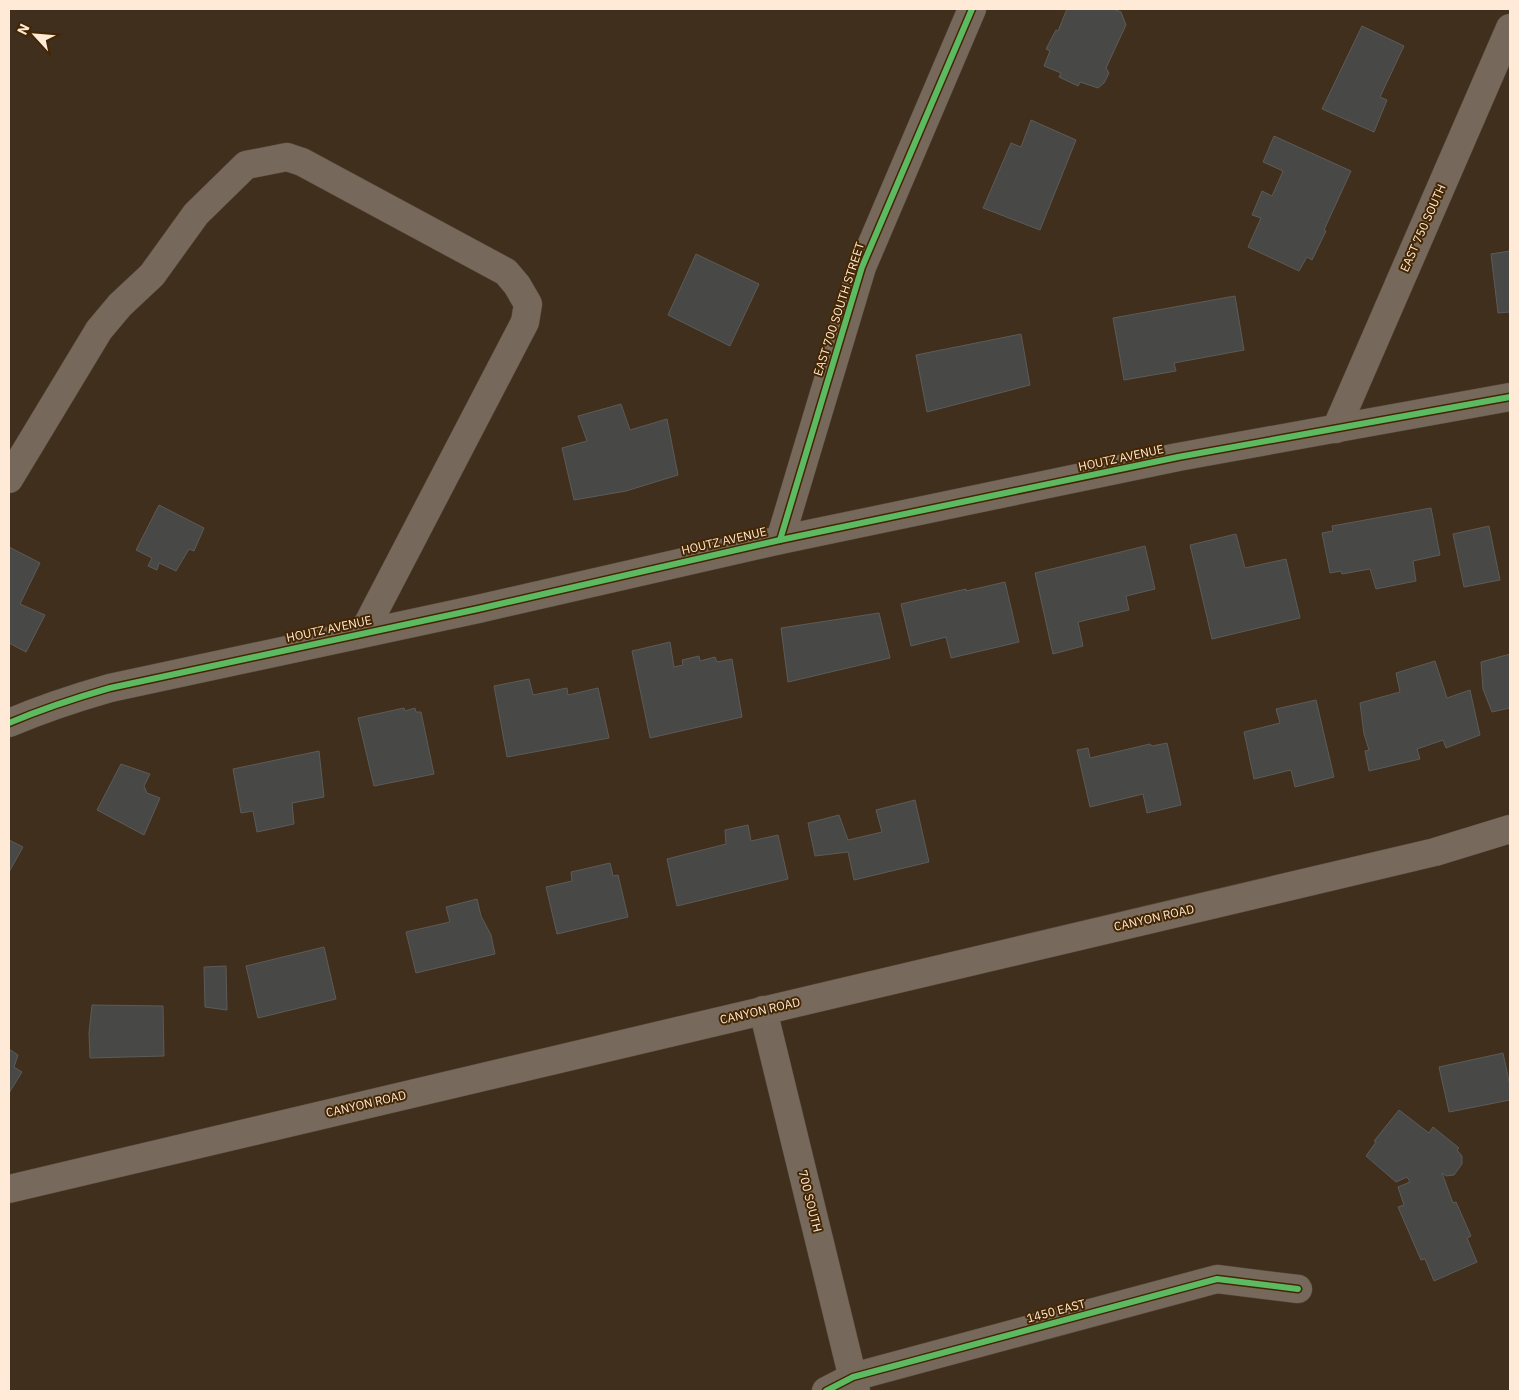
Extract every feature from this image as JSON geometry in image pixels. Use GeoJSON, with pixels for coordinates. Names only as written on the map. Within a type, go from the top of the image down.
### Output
{"type":"FeatureCollection","features":[{"type":"Feature","properties":{"kind":"main road","name":"CANYON ROAD"},"geometry":{"type":"LineString","coordinates":[[9,1189],[1425,854],[1510,829]]}},
{"type":"Feature","properties":{"kind":"street","name":"EAST 700 SOUTH STREET"},"geometry":{"type":"LineString","coordinates":[[780,540],[862,267],[972,9]]}},
{"type":"Feature","properties":{"kind":"street","name":"EAST 750 SOUTH"},"geometry":{"type":"LineString","coordinates":[[1336,429],[1510,28]]}},
{"type":"Feature","properties":{"kind":"street"},"geometry":{"type":"LineString","coordinates":[[9,479],[99,330],[120,305],[152,275],[196,214],[246,165],[287,157],[302,162],[506,272],[517,285],[528,304],[525,322],[363,633]]}},
{"type":"Feature","properties":{"kind":"street","name":"HOUTZ AVENUE"},"geometry":{"type":"LineString","coordinates":[[9,723],[64,702],[110,688],[780,540],[1178,457],[1510,397]]}},
{"type":"Feature","properties":{"kind":"street","name":"700 SOUTH"},"geometry":{"type":"LineString","coordinates":[[763,1010],[854,1384]]}},
{"type":"Feature","properties":{"kind":"street","name":"1450 EAST"},"geometry":{"type":"LineString","coordinates":[[826,1391],[1217,1279],[1298,1289]]}},
{"type":"Feature","properties":{"kind":"building"},"geometry":{"type":"Polygon","coordinates":[[[1067,9],[1113,9],[1121,12],[1126,25],[1106,68],[1109,73],[1104,83],[1098,88],[1080,82],[1078,86],[1059,77],[1061,73],[1044,66],[1050,51],[1046,49],[1056,30],[1058,31],[1067,9]]]}},
{"type":"Feature","properties":{"kind":"building"},"geometry":{"type":"Polygon","coordinates":[[[1362,26],[1404,46],[1380,97],[1387,100],[1374,132],[1322,109],[1362,26]]]}},
{"type":"Feature","properties":{"kind":"building"},"geometry":{"type":"Polygon","coordinates":[[[1031,120],[1076,140],[1040,230],[983,208],[1011,143],[1021,147],[1031,120]]]}},
{"type":"Feature","properties":{"kind":"building"},"geometry":{"type":"Polygon","coordinates":[[[1274,136],[1351,171],[1312,260],[1307,257],[1299,271],[1248,247],[1261,218],[1252,215],[1262,191],[1272,196],[1283,171],[1263,162],[1274,136]]]}},
{"type":"Feature","properties":{"kind":"building"},"geometry":{"type":"Polygon","coordinates":[[[1510,251],[1510,312],[1498,313],[1491,254],[1510,251]]]}},
{"type":"Feature","properties":{"kind":"building"},"geometry":{"type":"Polygon","coordinates":[[[696,254],[759,284],[730,346],[668,315],[696,254]]]}},
{"type":"Feature","properties":{"kind":"building"},"geometry":{"type":"Polygon","coordinates":[[[1235,296],[1244,350],[1174,363],[1176,371],[1124,380],[1113,318],[1235,296]]]}},
{"type":"Feature","properties":{"kind":"building"},"geometry":{"type":"Polygon","coordinates":[[[1021,334],[1030,385],[927,412],[916,355],[1021,334]]]}},
{"type":"Feature","properties":{"kind":"building"},"geometry":{"type":"Polygon","coordinates":[[[621,404],[630,430],[667,419],[678,475],[626,491],[574,500],[562,448],[587,441],[578,416],[621,404]]]}},
{"type":"Feature","properties":{"kind":"building"},"geometry":{"type":"Polygon","coordinates":[[[159,505],[204,528],[194,551],[189,549],[176,571],[159,563],[157,570],[148,566],[152,558],[136,550],[159,505]]]}},
{"type":"Feature","properties":{"kind":"building"},"geometry":{"type":"Polygon","coordinates":[[[1431,508],[1440,555],[1413,561],[1416,581],[1376,589],[1370,569],[1342,574],[1341,571],[1330,573],[1322,533],[1333,531],[1332,526],[1431,508]]]}},
{"type":"Feature","properties":{"kind":"building"},"geometry":{"type":"Polygon","coordinates":[[[1489,526],[1500,580],[1464,587],[1453,534],[1489,526]]]}},
{"type":"Feature","properties":{"kind":"building"},"geometry":{"type":"Polygon","coordinates":[[[1236,534],[1245,568],[1286,559],[1300,618],[1212,639],[1190,545],[1236,534]]]}},
{"type":"Feature","properties":{"kind":"building"},"geometry":{"type":"Polygon","coordinates":[[[1145,546],[1155,589],[1126,596],[1129,610],[1078,622],[1083,646],[1053,654],[1035,573],[1145,546]]]}},
{"type":"Feature","properties":{"kind":"building"},"geometry":{"type":"Polygon","coordinates":[[[9,547],[40,563],[20,604],[45,615],[26,652],[9,643],[9,547]]]}},
{"type":"Feature","properties":{"kind":"building"},"geometry":{"type":"Polygon","coordinates":[[[1005,582],[1019,642],[951,658],[946,637],[911,646],[901,604],[1005,582]]]}},
{"type":"Feature","properties":{"kind":"building"},"geometry":{"type":"Polygon","coordinates":[[[879,613],[890,658],[788,682],[781,628],[879,613]]]}},
{"type":"Feature","properties":{"kind":"building"},"geometry":{"type":"Polygon","coordinates":[[[670,642],[674,667],[683,665],[682,660],[699,656],[700,661],[715,657],[717,662],[732,659],[742,717],[650,738],[632,651],[670,642]]]}},
{"type":"Feature","properties":{"kind":"building"},"geometry":{"type":"Polygon","coordinates":[[[1510,654],[1510,708],[1492,712],[1483,689],[1481,662],[1510,654]]]}},
{"type":"Feature","properties":{"kind":"building"},"geometry":{"type":"Polygon","coordinates":[[[1435,661],[1447,698],[1470,690],[1480,735],[1446,748],[1443,740],[1417,749],[1420,759],[1369,771],[1365,751],[1369,750],[1364,734],[1360,703],[1400,692],[1396,673],[1435,661]]]}},
{"type":"Feature","properties":{"kind":"building"},"geometry":{"type":"Polygon","coordinates":[[[529,679],[533,695],[567,688],[568,695],[598,688],[609,738],[507,757],[494,686],[529,679]]]}},
{"type":"Feature","properties":{"kind":"building"},"geometry":{"type":"Polygon","coordinates":[[[1316,700],[1334,777],[1295,787],[1291,770],[1254,779],[1244,732],[1280,723],[1276,709],[1316,700]]]}},
{"type":"Feature","properties":{"kind":"building"},"geometry":{"type":"Polygon","coordinates":[[[404,708],[405,711],[415,708],[416,712],[421,712],[434,774],[374,786],[358,718],[404,708]]]}},
{"type":"Feature","properties":{"kind":"building"},"geometry":{"type":"Polygon","coordinates":[[[1167,743],[1181,805],[1147,813],[1143,794],[1090,807],[1077,750],[1088,748],[1090,758],[1150,744],[1152,746],[1167,743]]]}},
{"type":"Feature","properties":{"kind":"building"},"geometry":{"type":"Polygon","coordinates":[[[319,751],[324,797],[292,803],[294,824],[257,832],[253,811],[241,813],[233,769],[319,751]]]}},
{"type":"Feature","properties":{"kind":"building"},"geometry":{"type":"Polygon","coordinates":[[[121,764],[150,774],[144,786],[147,793],[160,798],[144,835],[97,810],[121,764]]]}},
{"type":"Feature","properties":{"kind":"building"},"geometry":{"type":"Polygon","coordinates":[[[915,800],[929,862],[854,880],[848,852],[815,856],[808,823],[839,815],[848,840],[882,832],[876,810],[915,800]]]}},
{"type":"Feature","properties":{"kind":"building"},"geometry":{"type":"Polygon","coordinates":[[[748,825],[751,841],[778,835],[788,879],[677,906],[667,859],[726,844],[725,830],[748,825]]]}},
{"type":"Feature","properties":{"kind":"building"},"geometry":{"type":"Polygon","coordinates":[[[9,840],[23,847],[9,872],[9,840]]]}},
{"type":"Feature","properties":{"kind":"building"},"geometry":{"type":"Polygon","coordinates":[[[610,863],[613,876],[618,875],[628,917],[557,934],[546,887],[572,881],[571,872],[610,863]]]}},
{"type":"Feature","properties":{"kind":"building"},"geometry":{"type":"Polygon","coordinates":[[[477,899],[481,916],[491,935],[495,954],[416,973],[406,932],[450,922],[446,907],[477,899]]]}},
{"type":"Feature","properties":{"kind":"building"},"geometry":{"type":"Polygon","coordinates":[[[324,947],[336,999],[258,1018],[246,966],[324,947]]]}},
{"type":"Feature","properties":{"kind":"building"},"geometry":{"type":"Polygon","coordinates":[[[226,966],[227,1010],[205,1007],[204,967],[226,966]]]}},
{"type":"Feature","properties":{"kind":"building"},"geometry":{"type":"Polygon","coordinates":[[[92,1005],[163,1006],[164,1056],[90,1058],[89,1033],[92,1005]]]}},
{"type":"Feature","properties":{"kind":"building"},"geometry":{"type":"Polygon","coordinates":[[[9,1049],[18,1055],[14,1067],[22,1072],[9,1093],[9,1049]]]}},
{"type":"Feature","properties":{"kind":"building"},"geometry":{"type":"Polygon","coordinates":[[[1503,1053],[1510,1086],[1510,1100],[1449,1112],[1439,1067],[1503,1053]]]}},
{"type":"Feature","properties":{"kind":"building"},"geometry":{"type":"Polygon","coordinates":[[[1399,1110],[1429,1133],[1433,1127],[1459,1148],[1457,1150],[1462,1156],[1462,1164],[1454,1175],[1446,1176],[1442,1173],[1453,1203],[1456,1202],[1471,1236],[1467,1238],[1477,1262],[1434,1281],[1425,1259],[1421,1260],[1398,1207],[1404,1205],[1398,1187],[1410,1182],[1407,1177],[1396,1182],[1366,1156],[1376,1142],[1374,1141],[1399,1110]]]}},
{"type":"Feature","properties":{"kind":"cycle path"},"geometry":{"type":"LineString","coordinates":[[780,540],[862,267],[972,9]]}},
{"type":"Feature","properties":{"kind":"cycle path"},"geometry":{"type":"LineString","coordinates":[[9,723],[59,704],[110,688],[478,609],[780,540],[1178,457],[1510,397]]}},
{"type":"Feature","properties":{"kind":"cycle path"},"geometry":{"type":"LineString","coordinates":[[826,1391],[853,1377],[1217,1279],[1298,1289]]}}]}
